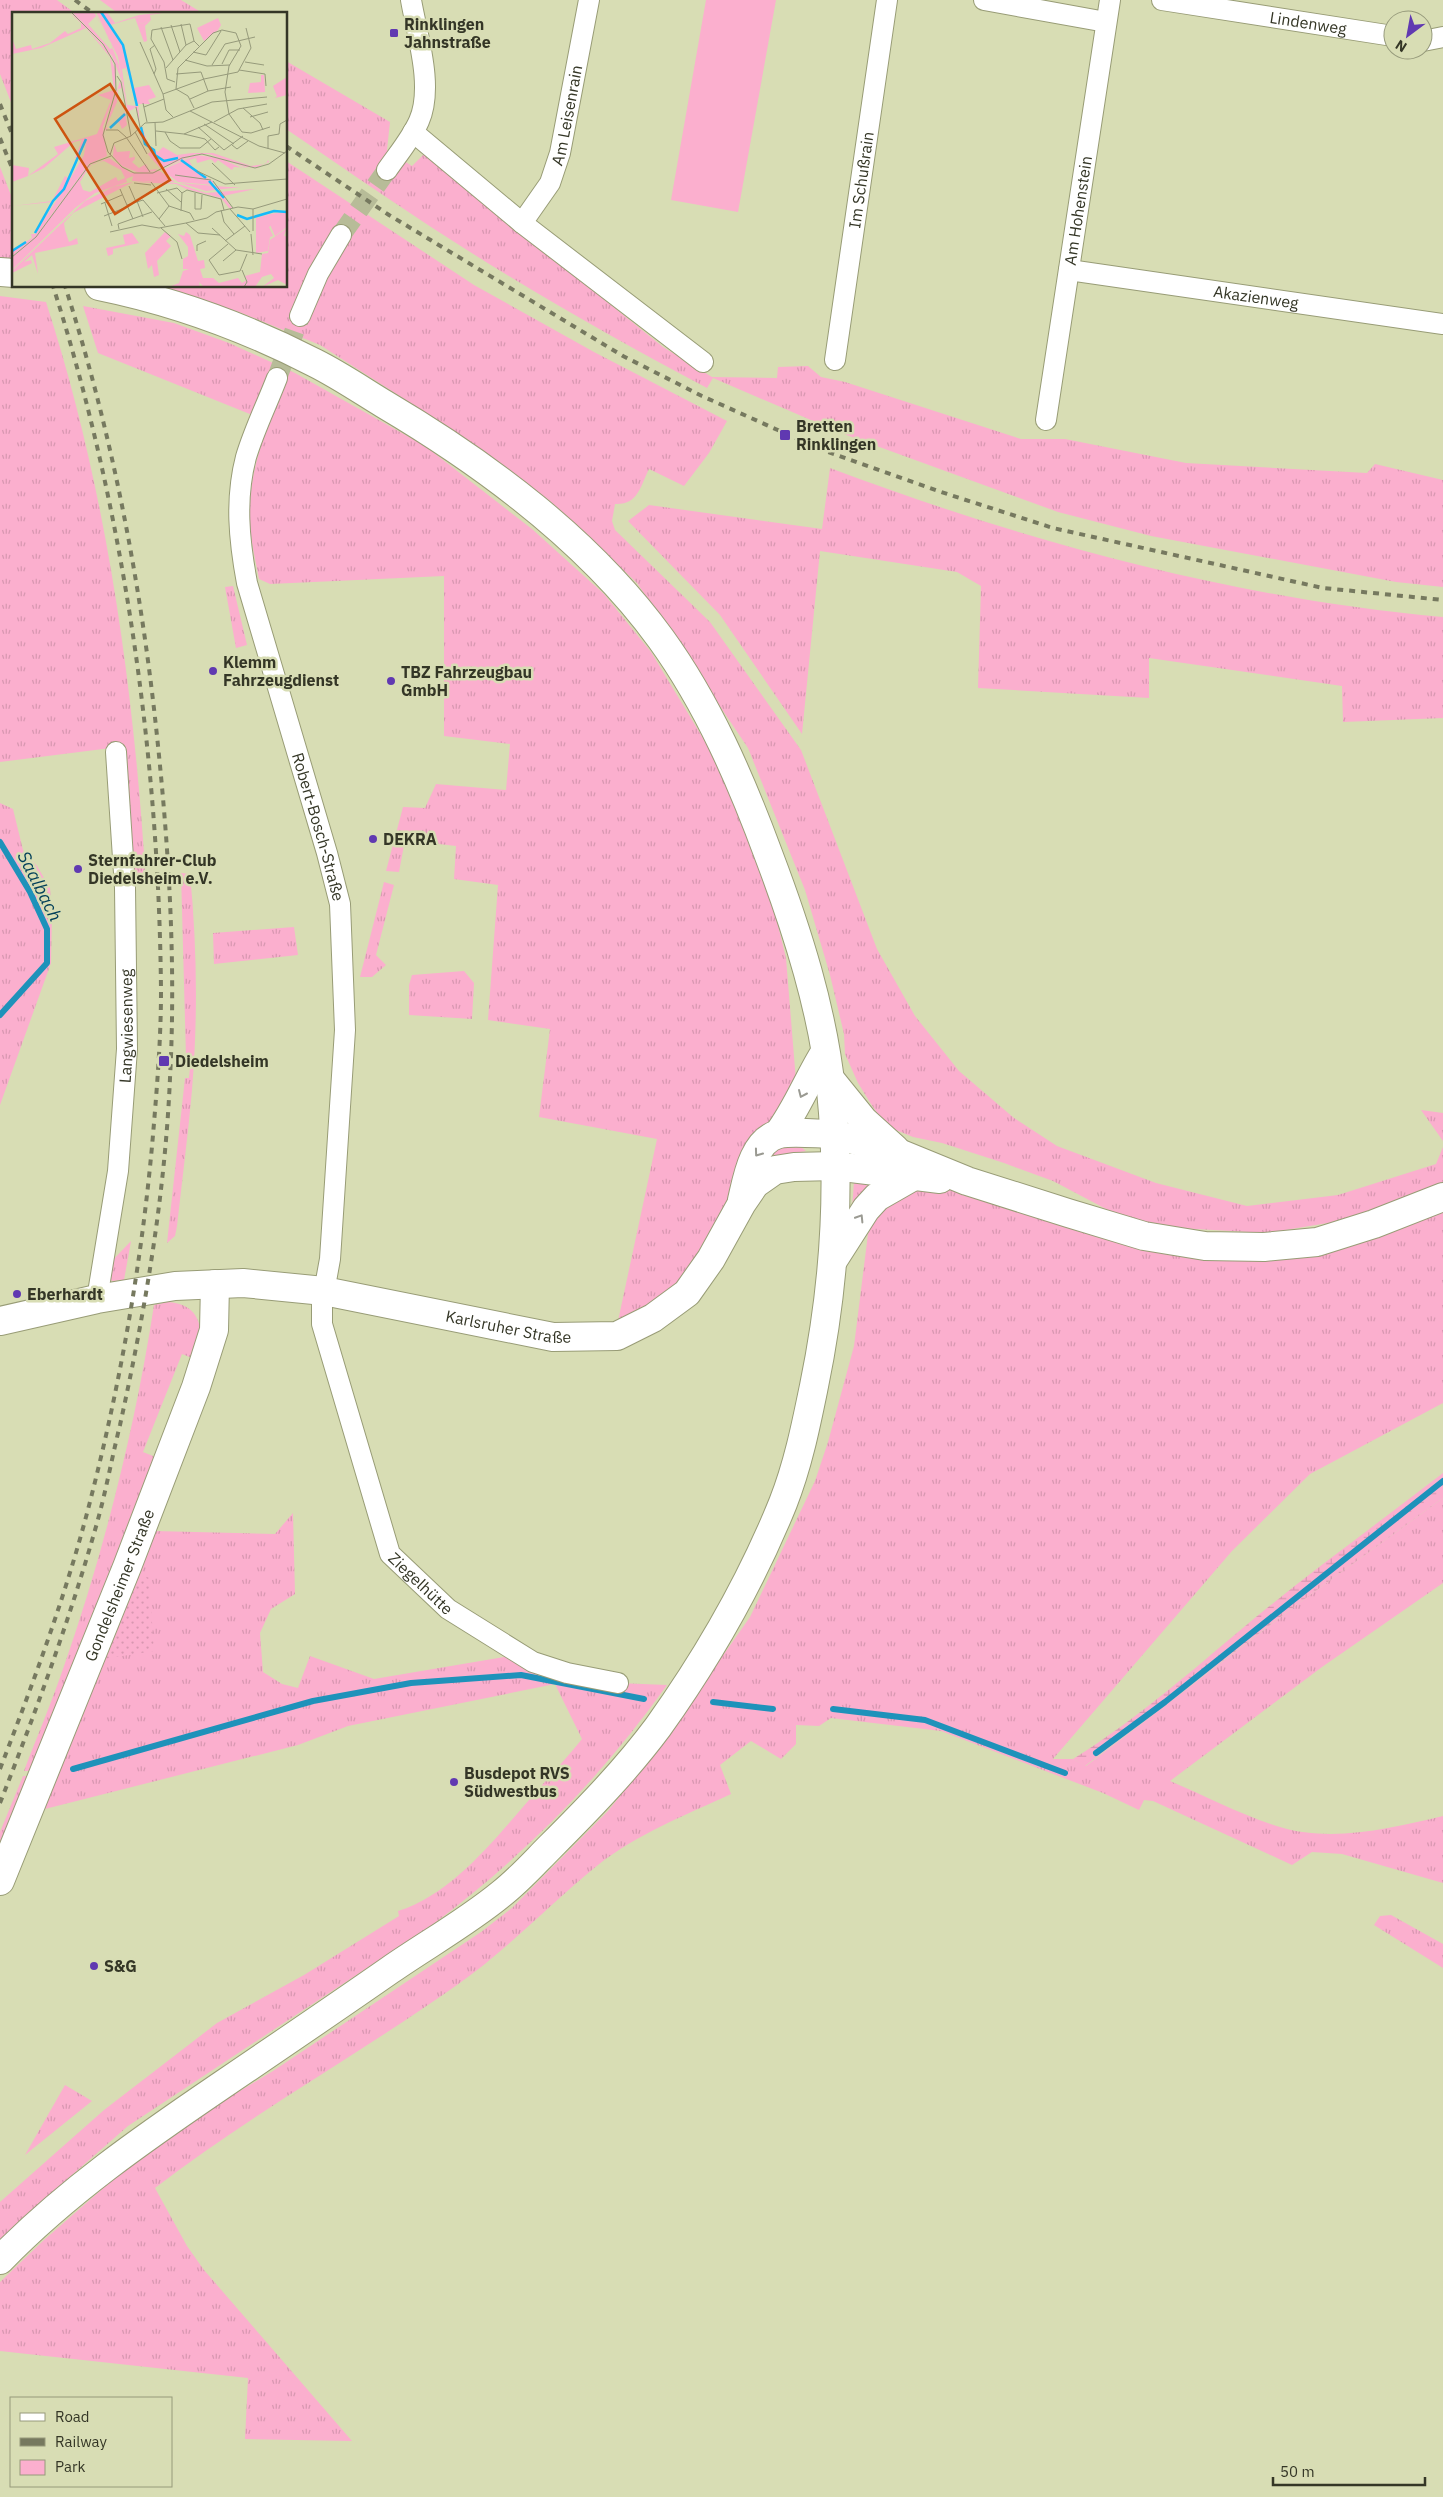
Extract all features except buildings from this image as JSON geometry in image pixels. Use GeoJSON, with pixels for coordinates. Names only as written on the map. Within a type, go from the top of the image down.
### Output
{"type":"FeatureCollection","features":[{"type":"Feature","properties":{"kind":"main road"},"geometry":{"type":"LineString","coordinates":[[0,2260],[35,2225],[139,2141],[502,1894],[595,1802],[656,1730],[723,1628],[754,1567],[785,1498],[803,1439],[820,1360],[834,1259],[835,1166],[830,1079],[812,993],[786,900],[746,795],[698,697],[661,639],[622,591],[578,547],[511,489],[431,431],[315,363],[236,328],[179,306],[107,288]]}},
{"type":"Feature","properties":{"kind":"main road","name":"Karlsruher Straße"},"geometry":{"type":"LineString","coordinates":[[742,1203],[751,1162],[761,1148],[778,1134],[790,1119],[811,1075],[825,1052]]}},
{"type":"Feature","properties":{"kind":"main road"},"geometry":{"type":"LineString","coordinates":[[830,1079],[864,1121],[907,1166]]}},
{"type":"Feature","properties":{"kind":"main road"},"geometry":{"type":"LineString","coordinates":[[778,1134],[834,1134],[907,1166],[967,1181],[1144,1236],[1205,1246],[1264,1247],[1317,1242],[1374,1224],[1443,1197]]}},
{"type":"Feature","properties":{"kind":"main road"},"geometry":{"type":"LineString","coordinates":[[834,1259],[871,1203],[907,1166]]}},
{"type":"Feature","properties":{"kind":"main road","name":"Karlsruher Straße"},"geometry":{"type":"LineString","coordinates":[[0,1321],[97,1299],[175,1286],[215,1284],[277,1285],[324,1291],[554,1337],[617,1336],[654,1318],[686,1293],[711,1259],[742,1203],[755,1184],[775,1170],[794,1167],[907,1166]]}},
{"type":"Feature","properties":{"kind":"main road","name":"Gondelsheimer Straße"},"geometry":{"type":"LineString","coordinates":[[0,1881],[131,1557],[196,1387],[214,1330],[215,1284]]}},
{"type":"Feature","properties":{"kind":"street"},"geometry":{"type":"LineString","coordinates":[[387,170],[413,132],[423,107],[424,74],[411,0]]}},
{"type":"Feature","properties":{"kind":"street","name":"Am Leisenrain"},"geometry":{"type":"LineString","coordinates":[[522,222],[550,183],[560,153],[589,0]]}},
{"type":"Feature","properties":{"kind":"street","name":"Im Schußrain"},"geometry":{"type":"LineString","coordinates":[[835,360],[887,0]]}},
{"type":"Feature","properties":{"kind":"street"},"geometry":{"type":"LineString","coordinates":[[984,0],[1106,22]]}},
{"type":"Feature","properties":{"kind":"street","name":"Am Hohenstein"},"geometry":{"type":"LineString","coordinates":[[1046,420],[1110,0]]}},
{"type":"Feature","properties":{"kind":"street","name":"Lindenweg"},"geometry":{"type":"LineString","coordinates":[[1162,0],[1383,34]]}},
{"type":"Feature","properties":{"kind":"street"},"geometry":{"type":"LineString","coordinates":[[413,132],[522,222],[704,362]]}},
{"type":"Feature","properties":{"kind":"street"},"geometry":{"type":"LineString","coordinates":[[300,316],[318,274],[341,235]]}},
{"type":"Feature","properties":{"kind":"street","name":"Akazienweg"},"geometry":{"type":"LineString","coordinates":[[1069,270],[1443,324]]}},
{"type":"Feature","properties":{"kind":"street","name":"Robert-Bosch-Straße"},"geometry":{"type":"LineString","coordinates":[[277,378],[246,456],[240,496],[240,541],[247,583],[327,853],[340,904],[344,1030],[330,1259],[324,1291]]}},
{"type":"Feature","properties":{"kind":"street","name":"Langwiesenweg"},"geometry":{"type":"LineString","coordinates":[[97,1299],[118,1171],[127,1049],[125,888],[116,752]]}},
{"type":"Feature","properties":{"kind":"street","name":"Ziegelhütte"},"geometry":{"type":"LineString","coordinates":[[324,1291],[322,1324],[390,1554],[448,1608],[533,1662],[567,1673],[618,1683]]}},
{"type":"Feature","properties":{"kind":"green space"},"geometry":{"type":"Polygon","coordinates":[[[0,0],[57,0],[73,12],[12,12],[12,105],[0,74],[0,0]]]}},
{"type":"Feature","properties":{"kind":"green space"},"geometry":{"type":"Polygon","coordinates":[[[100,0],[181,0],[201,12],[116,12],[100,0]]]}},
{"type":"Feature","properties":{"kind":"green space"},"geometry":{"type":"Polygon","coordinates":[[[706,0],[776,0],[738,212],[671,200],[706,0]]]}},
{"type":"Feature","properties":{"kind":"green space"},"geometry":{"type":"Polygon","coordinates":[[[288,62],[390,122],[387,150],[412,166],[424,154],[663,347],[712,377],[777,378],[778,367],[808,366],[821,377],[845,382],[1021,439],[1065,439],[1186,463],[1367,473],[1375,464],[1443,480],[1443,587],[1396,582],[1151,536],[1058,512],[841,433],[713,378],[707,388],[498,270],[288,130],[288,62]]]}},
{"type":"Feature","properties":{"kind":"green space"},"geometry":{"type":"Polygon","coordinates":[[[288,162],[474,285],[594,352],[727,421],[709,453],[684,486],[649,469],[637,494],[623,504],[615,504],[612,521],[615,530],[710,622],[801,750],[877,949],[915,1016],[959,1071],[1014,1118],[1057,1146],[1156,1183],[1247,1206],[1338,1195],[1436,1164],[1443,1147],[1443,1182],[1371,1212],[1328,1223],[1267,1233],[1178,1228],[1125,1219],[1053,1181],[942,1143],[913,1137],[896,1130],[882,1120],[858,1083],[845,1054],[844,1034],[830,975],[805,890],[748,748],[637,583],[550,501],[437,420],[320,345],[239,312],[163,288],[288,288],[288,162]]]}},
{"type":"Feature","properties":{"kind":"green space"},"geometry":{"type":"Polygon","coordinates":[[[0,167],[12,198],[12,262],[0,261],[0,167]]]}},
{"type":"Feature","properties":{"kind":"green space"},"geometry":{"type":"Polygon","coordinates":[[[0,296],[46,302],[86,445],[101,517],[125,663],[141,810],[146,884],[119,888],[111,748],[0,762],[0,296]]]}},
{"type":"Feature","properties":{"kind":"green space"},"geometry":{"type":"Polygon","coordinates":[[[83,306],[174,323],[229,343],[295,373],[425,446],[532,529],[604,594],[651,652],[715,758],[746,821],[775,913],[786,958],[796,1081],[730,1192],[721,1215],[691,1270],[661,1301],[618,1321],[657,1139],[539,1117],[550,1029],[488,1020],[498,885],[454,879],[456,846],[405,840],[399,872],[386,871],[403,807],[425,808],[436,784],[506,790],[510,744],[444,736],[444,576],[270,584],[259,579],[252,546],[250,499],[257,459],[270,422],[98,353],[83,306]]]}},
{"type":"Feature","properties":{"kind":"green space"},"geometry":{"type":"Polygon","coordinates":[[[830,468],[979,520],[1131,563],[1208,581],[1286,596],[1364,608],[1443,617],[1443,718],[1343,722],[1342,686],[1149,658],[1149,698],[978,688],[981,586],[957,572],[820,551],[802,734],[720,615],[628,521],[649,505],[822,529],[830,468]]]}},
{"type":"Feature","properties":{"kind":"green space"},"geometry":{"type":"Polygon","coordinates":[[[233,586],[247,645],[236,648],[225,587],[233,586]]]}},
{"type":"Feature","properties":{"kind":"green space"},"geometry":{"type":"Polygon","coordinates":[[[0,803],[13,809],[23,850],[37,866],[50,888],[52,912],[51,963],[0,1105],[0,803]]]}},
{"type":"Feature","properties":{"kind":"green space"},"geometry":{"type":"Polygon","coordinates":[[[181,873],[190,874],[192,901],[196,982],[194,1063],[177,1226],[175,1236],[167,1243],[185,1078],[189,1078],[191,1057],[186,1057],[181,873]]]}},
{"type":"Feature","properties":{"kind":"green space"},"geometry":{"type":"Polygon","coordinates":[[[384,882],[394,885],[376,955],[386,965],[372,977],[360,977],[384,882]]]}},
{"type":"Feature","properties":{"kind":"green space"},"geometry":{"type":"Polygon","coordinates":[[[294,927],[298,955],[214,964],[213,933],[294,927]]]}},
{"type":"Feature","properties":{"kind":"green space"},"geometry":{"type":"Polygon","coordinates":[[[464,971],[474,983],[472,1019],[409,1015],[409,985],[412,975],[464,971]]]}},
{"type":"Feature","properties":{"kind":"green space"},"geometry":{"type":"Polygon","coordinates":[[[1421,1110],[1443,1113],[1443,1141],[1421,1110]]]}},
{"type":"Feature","properties":{"kind":"green space"},"geometry":{"type":"Polygon","coordinates":[[[779,1147],[801,1147],[806,1151],[761,1159],[779,1147]]]}},
{"type":"Feature","properties":{"kind":"green space"},"geometry":{"type":"Polygon","coordinates":[[[854,1181],[882,1184],[852,1210],[854,1181]]]}},
{"type":"Feature","properties":{"kind":"green space"},"geometry":{"type":"Polygon","coordinates":[[[936,1186],[1219,1256],[1443,1207],[1443,1403],[1310,1474],[1232,1551],[1053,1759],[1073,1759],[1086,1766],[1299,1603],[1443,1498],[1443,1583],[1322,1667],[1170,1781],[1252,1817],[1300,1832],[1341,1834],[1362,1832],[1443,1816],[1443,1883],[1342,1854],[1312,1852],[1292,1865],[1153,1801],[1144,1800],[1139,1810],[1103,1793],[941,1731],[831,1718],[819,1726],[796,1725],[796,1744],[781,1759],[751,1741],[720,1765],[731,1794],[645,1834],[613,1854],[580,1880],[511,1942],[457,1985],[229,2135],[155,2188],[187,2246],[204,2270],[352,2441],[245,2439],[248,2378],[0,2351],[0,2282],[44,2240],[132,2163],[203,2113],[273,2071],[481,1932],[512,1908],[608,1811],[655,1752],[750,1617],[815,1481],[828,1442],[854,1346],[868,1234],[878,1214],[898,1193],[936,1186]]]}},
{"type":"Feature","properties":{"kind":"green space"},"geometry":{"type":"Polygon","coordinates":[[[131,1241],[124,1280],[112,1281],[110,1279],[109,1264],[131,1241]]]}},
{"type":"Feature","properties":{"kind":"green space"},"geometry":{"type":"Polygon","coordinates":[[[168,1302],[180,1304],[188,1308],[198,1321],[200,1339],[197,1360],[182,1354],[143,1452],[158,1458],[29,1771],[24,1771],[63,1669],[105,1535],[138,1397],[154,1305],[168,1302]]]}},
{"type":"Feature","properties":{"kind":"green space"},"geometry":{"type":"Polygon","coordinates":[[[1443,1473],[1443,1498],[1299,1603],[1085,1766],[1073,1759],[1144,1709],[1279,1598],[1443,1473]]]}},
{"type":"Feature","properties":{"kind":"green space"},"geometry":{"type":"Polygon","coordinates":[[[293,1513],[295,1594],[271,1609],[260,1633],[263,1672],[282,1684],[298,1688],[310,1656],[374,1679],[527,1653],[618,1683],[667,1685],[616,1752],[588,1784],[529,1844],[498,1872],[432,1925],[128,2126],[24,2217],[0,2241],[0,2202],[104,2110],[217,2023],[304,1975],[399,1916],[398,1911],[418,1903],[454,1879],[486,1849],[582,1739],[555,1684],[348,1726],[298,1745],[41,1810],[154,1531],[275,1534],[293,1513]]]}},
{"type":"Feature","properties":{"kind":"green space"},"geometry":{"type":"Polygon","coordinates":[[[138,1573],[149,1578],[154,1651],[103,1659],[138,1573]]]}},
{"type":"Feature","properties":{"kind":"green space"},"geometry":{"type":"Polygon","coordinates":[[[23,1776],[27,1776],[0,1844],[0,1832],[23,1776]]]}},
{"type":"Feature","properties":{"kind":"green space"},"geometry":{"type":"Polygon","coordinates":[[[1391,1915],[1443,1944],[1443,1968],[1374,1925],[1380,1916],[1391,1915]]]}},
{"type":"Feature","properties":{"kind":"green space"},"geometry":{"type":"Polygon","coordinates":[[[65,2085],[92,2101],[25,2155],[65,2085]]]}},
{"type":"Feature","properties":{"kind":"waterway","name":"Saalbach"},"geometry":{"type":"LineString","coordinates":[[0,842],[30,892],[47,929],[47,963],[0,1015]]}},
{"type":"Feature","properties":{"kind":"waterway"},"geometry":{"type":"LineString","coordinates":[[1096,1753],[1165,1702],[1443,1481]]}},
{"type":"Feature","properties":{"kind":"waterway"},"geometry":{"type":"LineString","coordinates":[[73,1769],[313,1701],[411,1683],[521,1675],[644,1699]]}},
{"type":"Feature","properties":{"kind":"waterway"},"geometry":{"type":"LineString","coordinates":[[713,1702],[773,1709]]}},
{"type":"Feature","properties":{"kind":"waterway"},"geometry":{"type":"LineString","coordinates":[[833,1709],[925,1720],[1065,1773]]}},
{"type":"Feature","properties":{"kind":"tunnel"},"geometry":{"type":"LineString","coordinates":[[341,235],[387,170]]}},
{"type":"Feature","properties":{"kind":"tunnel"},"geometry":{"type":"LineString","coordinates":[[277,378],[300,316]]}},
{"type":"Feature","properties":{"kind":"railway"},"geometry":{"type":"LineString","coordinates":[[75,0],[91,12]]}},
{"type":"Feature","properties":{"kind":"railway"},"geometry":{"type":"LineString","coordinates":[[0,104],[12,134]]}},
{"type":"Feature","properties":{"kind":"railway"},"geometry":{"type":"LineString","coordinates":[[0,138],[12,168]]}},
{"type":"Feature","properties":{"kind":"railway"},"geometry":{"type":"LineString","coordinates":[[288,147],[389,215],[623,356],[702,396],[820,449],[938,491],[1053,528],[1323,588],[1443,600]]}},
{"type":"Feature","properties":{"kind":"railway"},"geometry":{"type":"LineString","coordinates":[[0,1769],[57,1613],[86,1517],[109,1423],[128,1327],[143,1231],[153,1135],[160,1027],[159,903],[153,813],[145,724],[133,634],[118,545],[100,457],[78,371],[54,288]]}},
{"type":"Feature","properties":{"kind":"railway"},"geometry":{"type":"LineString","coordinates":[[0,1803],[64,1630],[87,1559],[120,1425],[145,1296],[159,1209],[164,1166],[172,1035],[172,950],[168,864],[157,736],[142,622],[123,509],[111,452],[82,341],[66,288]]}},
{"type":"Feature","properties":{"kind":"place","name":"Rinklingen Jahnstraße"},"geometry":{"type":"Point","coordinates":[394,33]}},
{"type":"Feature","properties":{"kind":"place","name":"Bretten Rinklingen"},"geometry":{"type":"Point","coordinates":[785,435]}},
{"type":"Feature","properties":{"kind":"place","name":"Klemm Fahrzeugdienst"},"geometry":{"type":"Point","coordinates":[213,671]}},
{"type":"Feature","properties":{"kind":"place","name":"TBZ Fahrzeugbau GmbH"},"geometry":{"type":"Point","coordinates":[391,681]}},
{"type":"Feature","properties":{"kind":"place","name":"DEKRA"},"geometry":{"type":"Point","coordinates":[373,839]}},
{"type":"Feature","properties":{"kind":"place","name":"Sternfahrer-Club Diedelsheim e.V."},"geometry":{"type":"Point","coordinates":[78,869]}},
{"type":"Feature","properties":{"kind":"place","name":"Diedelsheim"},"geometry":{"type":"Point","coordinates":[164,1061]}},
{"type":"Feature","properties":{"kind":"place","name":"Eberhardt"},"geometry":{"type":"Point","coordinates":[17,1294]}},
{"type":"Feature","properties":{"kind":"place","name":"Busdepot RVS Südwestbus"},"geometry":{"type":"Point","coordinates":[454,1782]}},
{"type":"Feature","properties":{"kind":"place","name":"S&G"},"geometry":{"type":"Point","coordinates":[94,1966]}}]}
